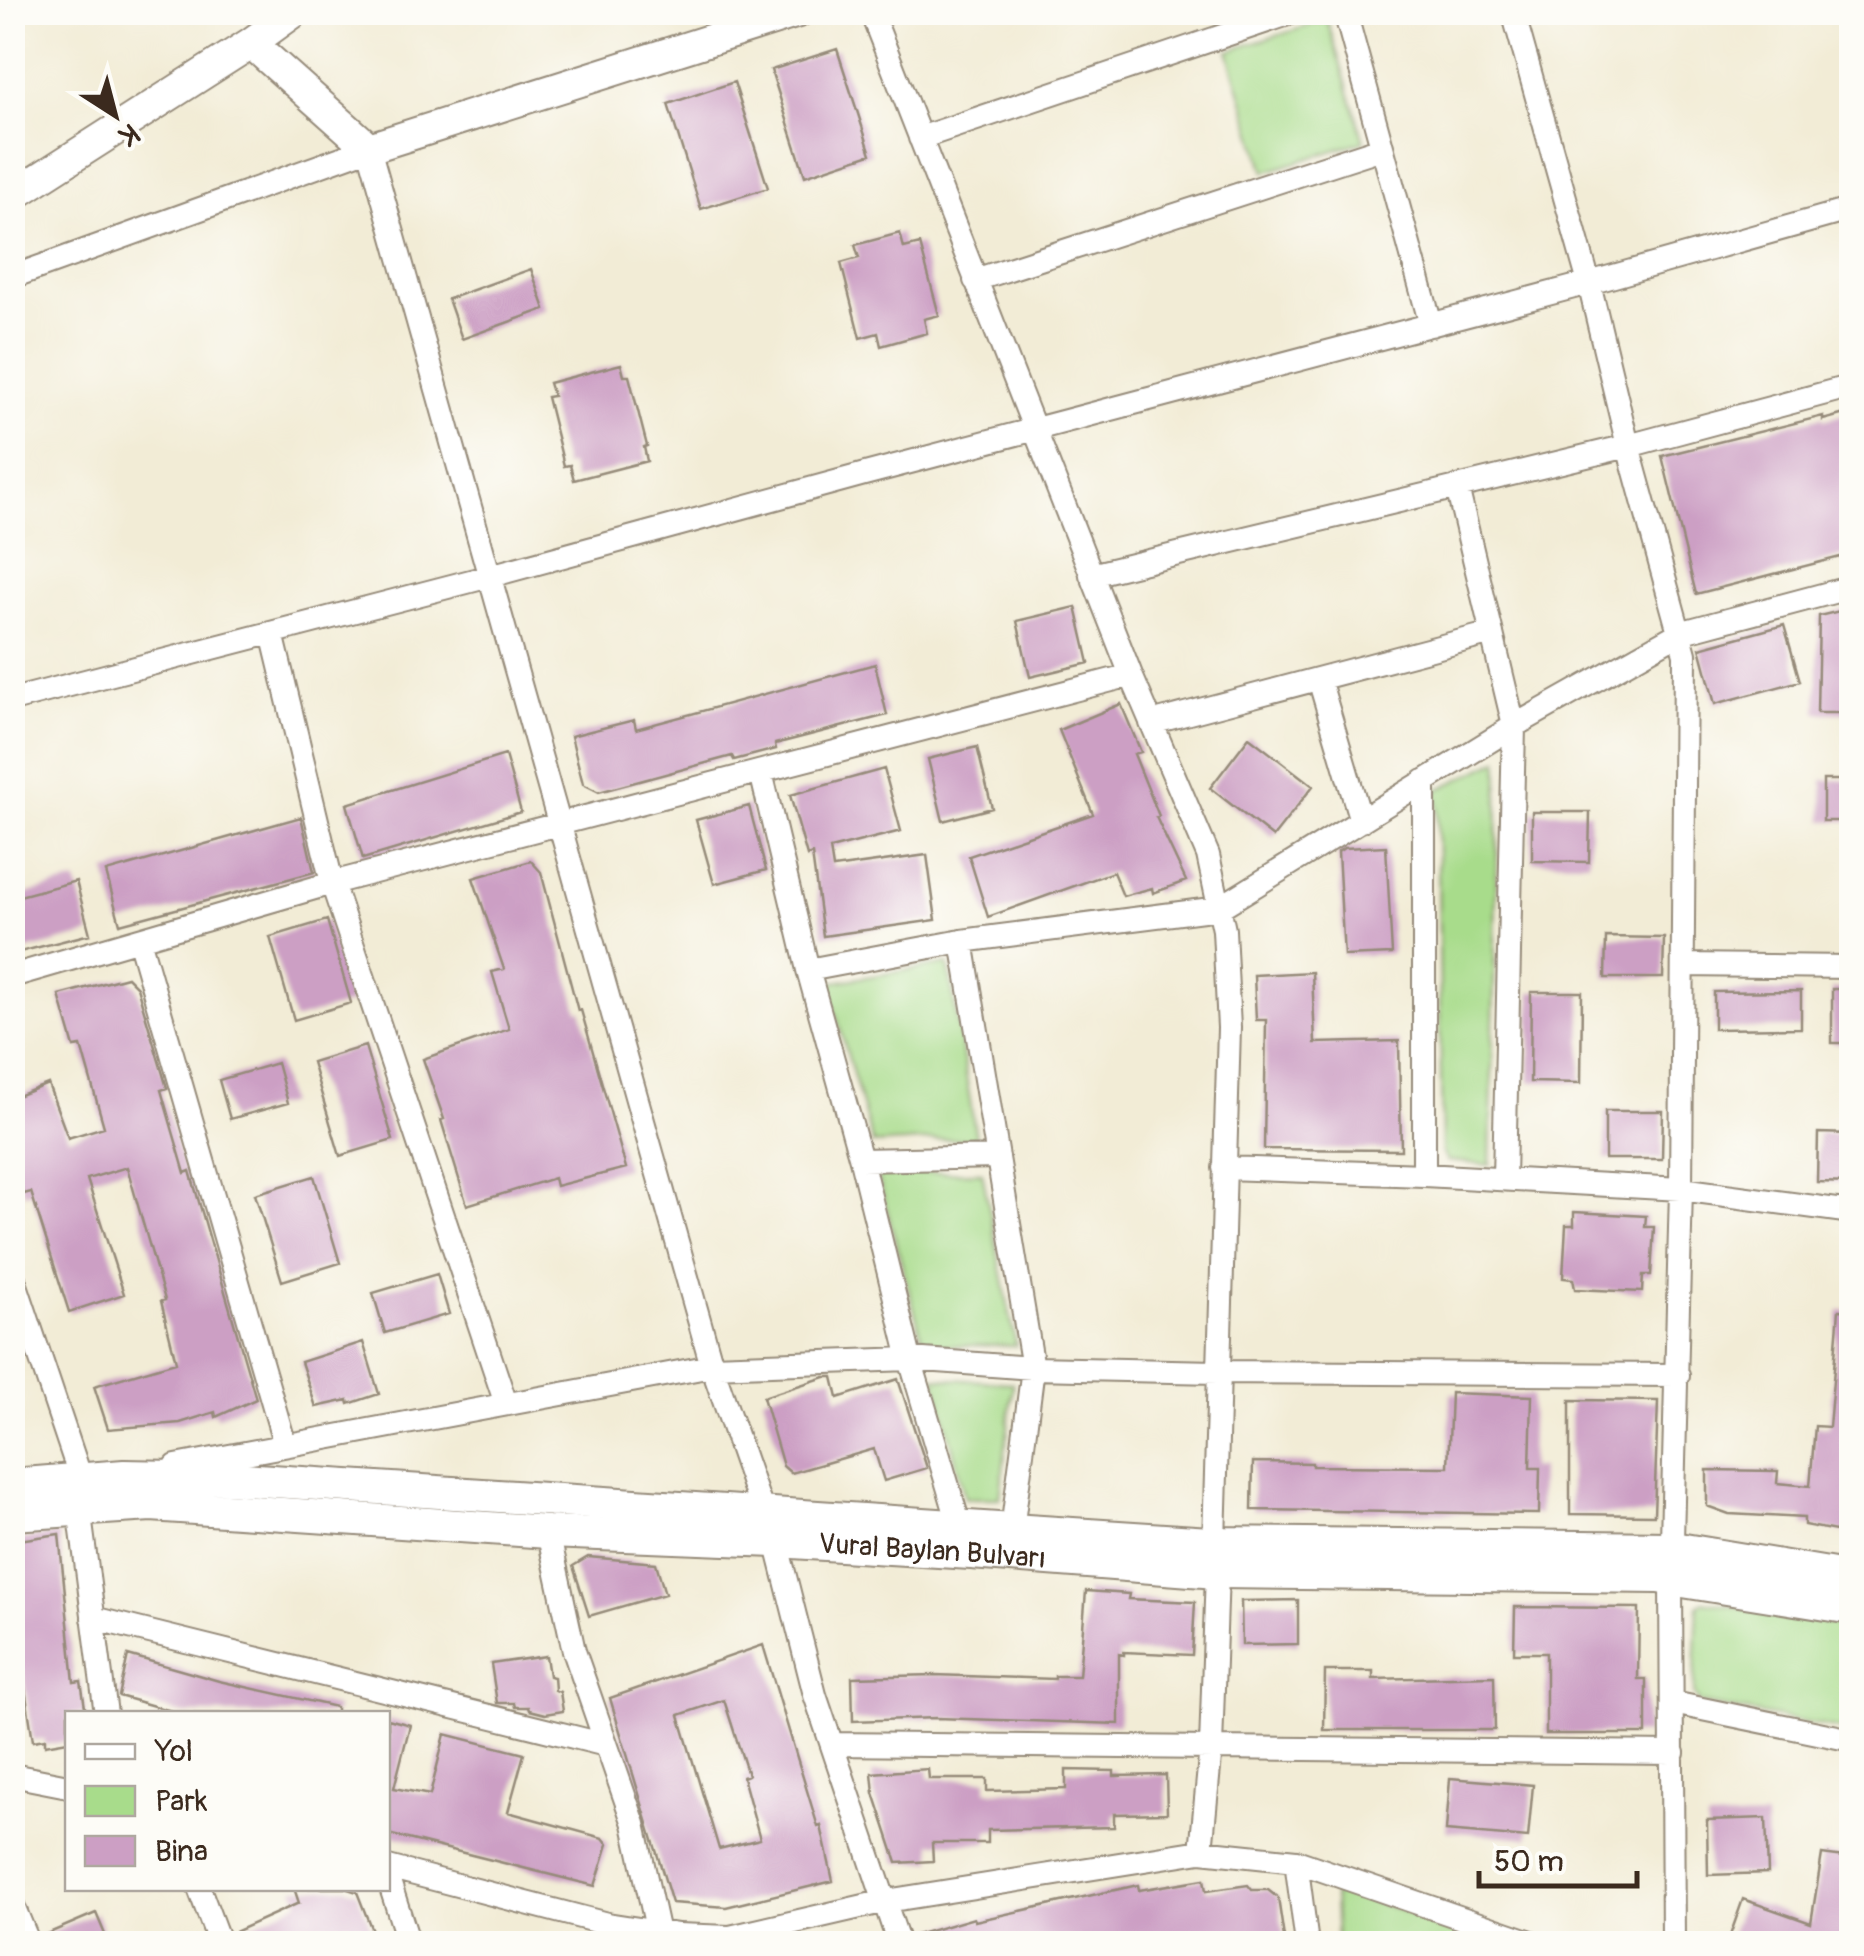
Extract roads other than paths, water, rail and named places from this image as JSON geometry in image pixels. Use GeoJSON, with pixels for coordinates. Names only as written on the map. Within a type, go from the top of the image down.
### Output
{"type":"FeatureCollection","features":[{"type":"Feature","properties":{"kind":"main road","name":"Vural Baylan Bulvarı"},"geometry":{"type":"LineString","coordinates":[[12,1514],[127,1476],[227,1478],[769,1527],[1215,1558],[1582,1576],[1672,1564],[1852,1578]]}},
{"type":"Feature","properties":{"kind":"main road","name":"Vural Baylan Bulvarı"},"geometry":{"type":"LineString","coordinates":[[12,1485],[170,1506],[548,1532],[960,1526],[1215,1558]]}},
{"type":"Feature","properties":{"kind":"main road","name":"Vural Baylan Bulvarı"},"geometry":{"type":"LineString","coordinates":[[1672,1564],[1852,1608]]}},
{"type":"Feature","properties":{"kind":"street"},"geometry":{"type":"LineString","coordinates":[[12,196],[294,12]]}},
{"type":"Feature","properties":{"kind":"street"},"geometry":{"type":"LineString","coordinates":[[12,277],[369,148],[798,12]]}},
{"type":"Feature","properties":{"kind":"street"},"geometry":{"type":"LineString","coordinates":[[870,12],[1130,676],[1208,855],[1224,930],[1228,1028],[1211,1747],[1201,1851]]}},
{"type":"Feature","properties":{"kind":"street"},"geometry":{"type":"LineString","coordinates":[[920,138],[1294,12]]}},
{"type":"Feature","properties":{"kind":"street"},"geometry":{"type":"LineString","coordinates":[[1345,12],[1431,325]]}},
{"type":"Feature","properties":{"kind":"street"},"geometry":{"type":"LineString","coordinates":[[1513,12],[1685,654],[1681,1189],[1672,1564],[1673,1944]]}},
{"type":"Feature","properties":{"kind":"street"},"geometry":{"type":"LineString","coordinates":[[251,43],[369,148],[712,1366],[769,1527],[815,1695],[900,1944]]}},
{"type":"Feature","properties":{"kind":"street"},"geometry":{"type":"LineString","coordinates":[[975,280],[1382,148]]}},
{"type":"Feature","properties":{"kind":"street"},"geometry":{"type":"LineString","coordinates":[[12,700],[1034,431],[1852,209]]}},
{"type":"Feature","properties":{"kind":"street"},"geometry":{"type":"LineString","coordinates":[[1091,575],[1628,446],[1852,386]]}},
{"type":"Feature","properties":{"kind":"street"},"geometry":{"type":"LineString","coordinates":[[1457,487],[1514,726],[1504,1179]]}},
{"type":"Feature","properties":{"kind":"street"},"geometry":{"type":"LineString","coordinates":[[808,970],[962,941],[1219,908],[1514,726],[1679,632],[1852,587]]}},
{"type":"Feature","properties":{"kind":"street"},"geometry":{"type":"LineString","coordinates":[[272,633],[332,883],[506,1404]]}},
{"type":"Feature","properties":{"kind":"street"},"geometry":{"type":"LineString","coordinates":[[1151,723],[1492,633]]}},
{"type":"Feature","properties":{"kind":"street"},"geometry":{"type":"LineString","coordinates":[[12,976],[332,883],[1130,676]]}},
{"type":"Feature","properties":{"kind":"street"},"geometry":{"type":"LineString","coordinates":[[1318,679],[1360,821]]}},
{"type":"Feature","properties":{"kind":"street"},"geometry":{"type":"LineString","coordinates":[[761,772],[808,970],[861,1160],[910,1359],[960,1526]]}},
{"type":"Feature","properties":{"kind":"street"},"geometry":{"type":"LineString","coordinates":[[1424,781],[1424,1174]]}},
{"type":"Feature","properties":{"kind":"street"},"geometry":{"type":"LineString","coordinates":[[138,938],[284,1445]]}},
{"type":"Feature","properties":{"kind":"street"},"geometry":{"type":"LineString","coordinates":[[962,941],[1033,1368],[1012,1530]]}},
{"type":"Feature","properties":{"kind":"street"},"geometry":{"type":"LineString","coordinates":[[1683,965],[1852,968]]}},
{"type":"Feature","properties":{"kind":"street"},"geometry":{"type":"LineString","coordinates":[[861,1160],[998,1157]]}},
{"type":"Feature","properties":{"kind":"street"},"geometry":{"type":"LineString","coordinates":[[1224,1168],[1424,1174],[1681,1189],[1852,1212]]}},
{"type":"Feature","properties":{"kind":"street"},"geometry":{"type":"LineString","coordinates":[[12,1273],[80,1493],[106,1711]]}},
{"type":"Feature","properties":{"kind":"street"},"geometry":{"type":"LineString","coordinates":[[127,1476],[712,1366],[910,1359],[1033,1368],[1678,1376]]}},
{"type":"Feature","properties":{"kind":"street"},"geometry":{"type":"LineString","coordinates":[[548,1532],[574,1651],[634,1824],[658,1932]]}},
{"type":"Feature","properties":{"kind":"street"},"geometry":{"type":"LineString","coordinates":[[93,1618],[606,1744]]}},
{"type":"Feature","properties":{"kind":"street"},"geometry":{"type":"LineString","coordinates":[[1672,1704],[1852,1740]]}},
{"type":"Feature","properties":{"kind":"street"},"geometry":{"type":"LineString","coordinates":[[832,1744],[1673,1753]]}},
{"type":"Feature","properties":{"kind":"street"},"geometry":{"type":"LineString","coordinates":[[12,1775],[65,1785]]}},
{"type":"Feature","properties":{"kind":"street"},"geometry":{"type":"LineString","coordinates":[[390,1868],[607,1924],[728,1940],[886,1901],[1201,1851],[1296,1861],[1537,1944]]}},
{"type":"Feature","properties":{"kind":"street"},"geometry":{"type":"LineString","coordinates":[[1296,1861],[1307,1944]]}},
{"type":"Feature","properties":{"kind":"street"},"geometry":{"type":"LineString","coordinates":[[390,1884],[410,1944]]}},
{"type":"Feature","properties":{"kind":"street"},"geometry":{"type":"LineString","coordinates":[[200,1891],[220,1944]]}},
{"type":"Feature","properties":{"kind":"street"},"geometry":{"type":"LineString","coordinates":[[12,1904],[29,1944]]}}]}
